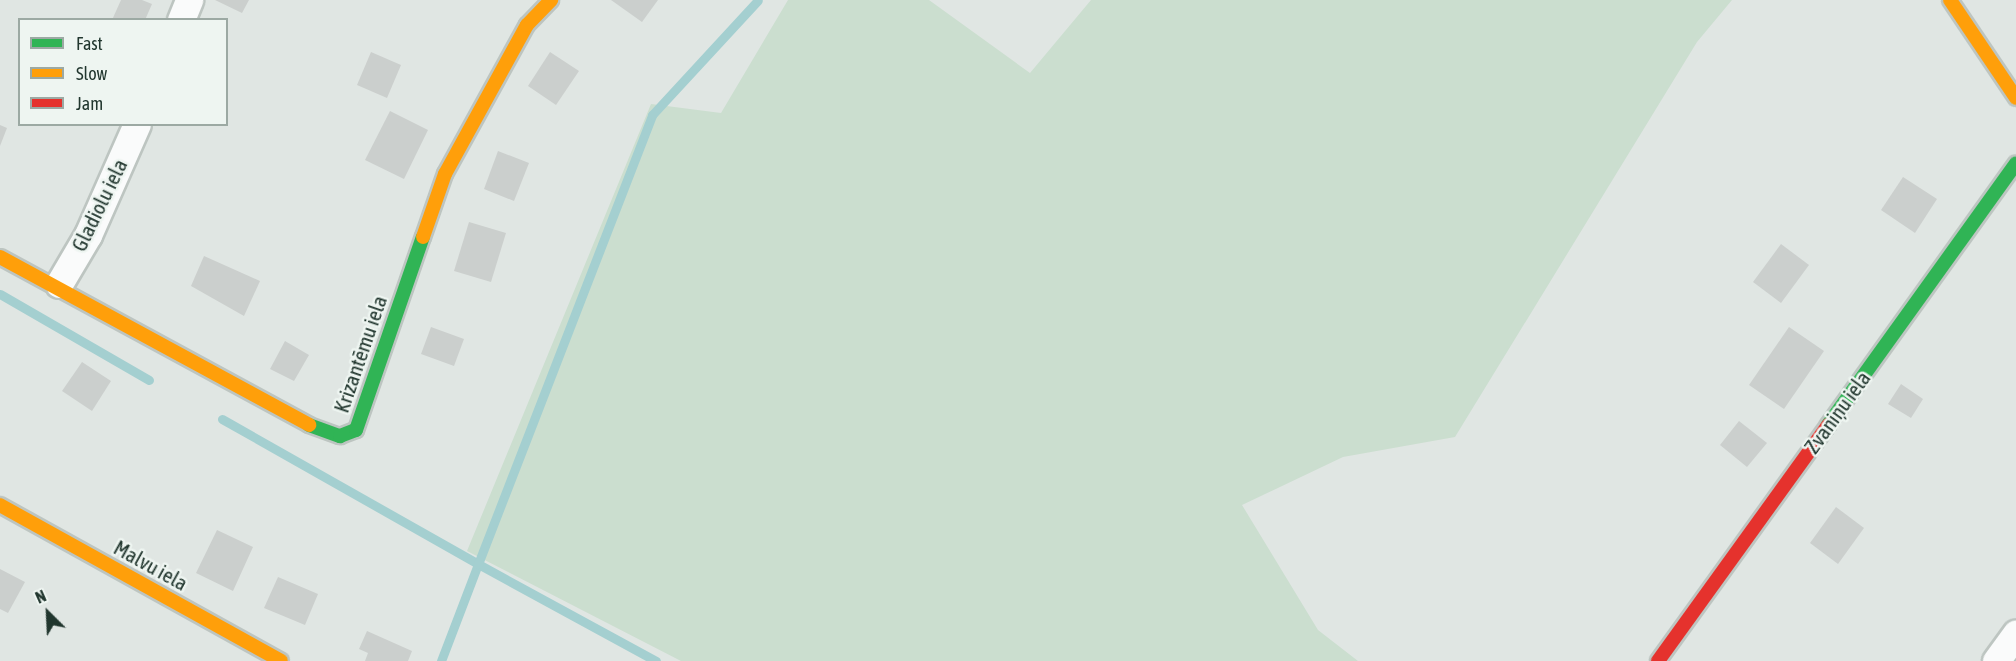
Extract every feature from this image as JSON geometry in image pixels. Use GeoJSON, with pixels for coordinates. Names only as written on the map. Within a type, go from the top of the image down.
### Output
{"type":"FeatureCollection","features":[{"type":"Feature","properties":{"kind":"street"},"geometry":{"type":"LineString","coordinates":[[182,18],[189,0]]}},
{"type":"Feature","properties":{"kind":"street","name":"Krizantēmu iela"},"geometry":{"type":"LineString","coordinates":[[0,257],[58,285],[321,431],[340,436],[356,430],[445,174],[527,25],[551,0]]}},
{"type":"Feature","properties":{"kind":"street"},"geometry":{"type":"LineString","coordinates":[[1950,0],[1957,17],[2016,98]]}},
{"type":"Feature","properties":{"kind":"street","name":"Gladiolu iela"},"geometry":{"type":"LineString","coordinates":[[58,285],[88,235],[136,126]]}},
{"type":"Feature","properties":{"kind":"street","name":"Zvaniņu iela"},"geometry":{"type":"LineString","coordinates":[[1658,661],[2016,163]]}},
{"type":"Feature","properties":{"kind":"street","name":"Malvu iela"},"geometry":{"type":"LineString","coordinates":[[0,505],[281,661]]}},
{"type":"Feature","properties":{"kind":"street"},"geometry":{"type":"LineString","coordinates":[[1996,661],[2016,633]]}},
{"type":"Feature","properties":{"kind":"green space"},"geometry":{"type":"Polygon","coordinates":[[[788,0],[929,0],[1030,73],[1091,0],[1732,0],[1697,42],[1455,437],[1343,457],[1242,505],[1318,630],[1358,661],[681,661],[467,551],[651,104],[721,113],[788,0]]]}},
{"type":"Feature","properties":{"kind":"building"},"geometry":{"type":"Polygon","coordinates":[[[121,0],[142,0],[152,4],[146,18],[113,18],[121,0]]]}},
{"type":"Feature","properties":{"kind":"building"},"geometry":{"type":"Polygon","coordinates":[[[215,0],[249,0],[242,13],[215,0]]]}},
{"type":"Feature","properties":{"kind":"building"},"geometry":{"type":"Polygon","coordinates":[[[611,0],[658,0],[642,22],[611,0]]]}},
{"type":"Feature","properties":{"kind":"building"},"geometry":{"type":"Polygon","coordinates":[[[371,52],[401,65],[387,98],[357,85],[371,52]]]}},
{"type":"Feature","properties":{"kind":"building"},"geometry":{"type":"Polygon","coordinates":[[[550,52],[579,71],[556,105],[528,86],[550,52]]]}},
{"type":"Feature","properties":{"kind":"building"},"geometry":{"type":"Polygon","coordinates":[[[390,111],[428,130],[404,179],[365,160],[390,111]]]}},
{"type":"Feature","properties":{"kind":"building"},"geometry":{"type":"Polygon","coordinates":[[[0,125],[7,128],[0,146],[0,125]]]}},
{"type":"Feature","properties":{"kind":"building"},"geometry":{"type":"Polygon","coordinates":[[[498,151],[529,163],[514,201],[484,189],[498,151]]]}},
{"type":"Feature","properties":{"kind":"building"},"geometry":{"type":"Polygon","coordinates":[[[1903,177],[1937,199],[1915,233],[1881,210],[1903,177]]]}},
{"type":"Feature","properties":{"kind":"building"},"geometry":{"type":"Polygon","coordinates":[[[469,222],[506,233],[491,282],[454,271],[469,222]]]}},
{"type":"Feature","properties":{"kind":"building"},"geometry":{"type":"Polygon","coordinates":[[[1781,244],[1809,265],[1781,303],[1753,282],[1781,244]]]}},
{"type":"Feature","properties":{"kind":"building"},"geometry":{"type":"Polygon","coordinates":[[[204,256],[260,281],[244,316],[191,286],[204,256]]]}},
{"type":"Feature","properties":{"kind":"building"},"geometry":{"type":"Polygon","coordinates":[[[431,327],[464,339],[454,366],[421,354],[431,327]]]}},
{"type":"Feature","properties":{"kind":"building"},"geometry":{"type":"Polygon","coordinates":[[[1789,327],[1824,351],[1784,409],[1749,385],[1789,327]]]}},
{"type":"Feature","properties":{"kind":"building"},"geometry":{"type":"Polygon","coordinates":[[[285,341],[309,355],[294,381],[270,369],[285,341]]]}},
{"type":"Feature","properties":{"kind":"building"},"geometry":{"type":"Polygon","coordinates":[[[82,362],[111,381],[92,411],[62,391],[82,362]]]}},
{"type":"Feature","properties":{"kind":"building"},"geometry":{"type":"Polygon","coordinates":[[[1901,384],[1923,399],[1911,418],[1888,404],[1901,384]]]}},
{"type":"Feature","properties":{"kind":"building"},"geometry":{"type":"Polygon","coordinates":[[[1739,421],[1767,443],[1747,467],[1720,445],[1739,421]]]}},
{"type":"Feature","properties":{"kind":"building"},"geometry":{"type":"Polygon","coordinates":[[[1836,507],[1864,528],[1838,564],[1810,543],[1836,507]]]}},
{"type":"Feature","properties":{"kind":"building"},"geometry":{"type":"Polygon","coordinates":[[[217,530],[253,547],[233,591],[196,573],[217,530]]]}},
{"type":"Feature","properties":{"kind":"building"},"geometry":{"type":"Polygon","coordinates":[[[0,569],[25,582],[8,613],[0,609],[0,569]]]}},
{"type":"Feature","properties":{"kind":"building"},"geometry":{"type":"Polygon","coordinates":[[[278,577],[318,594],[305,625],[264,608],[278,577]]]}},
{"type":"Feature","properties":{"kind":"building"},"geometry":{"type":"Polygon","coordinates":[[[367,631],[412,651],[408,661],[365,661],[368,653],[359,649],[367,631]]]}},
{"type":"Feature","properties":{"kind":"waterway"},"geometry":{"type":"LineString","coordinates":[[656,661],[478,564],[652,115],[758,0]]}},
{"type":"Feature","properties":{"kind":"waterway"},"geometry":{"type":"LineString","coordinates":[[0,294],[149,380]]}},
{"type":"Feature","properties":{"kind":"waterway"},"geometry":{"type":"LineString","coordinates":[[222,419],[478,564],[441,661]]}},
{"type":"Feature","properties":{"kind":"traffic: fast"},"geometry":{"type":"LineString","coordinates":[[1828,425],[2016,163]]}},
{"type":"Feature","properties":{"kind":"traffic: fast"},"geometry":{"type":"LineString","coordinates":[[309,425],[340,436],[356,430],[423,237]]}},
{"type":"Feature","properties":{"kind":"traffic: slow"},"geometry":{"type":"LineString","coordinates":[[423,237],[445,174],[527,25],[551,0]]}},
{"type":"Feature","properties":{"kind":"traffic: slow"},"geometry":{"type":"LineString","coordinates":[[1950,0],[2016,98]]}},
{"type":"Feature","properties":{"kind":"traffic: slow"},"geometry":{"type":"LineString","coordinates":[[0,257],[309,425]]}},
{"type":"Feature","properties":{"kind":"traffic: slow"},"geometry":{"type":"LineString","coordinates":[[0,505],[281,661]]}},
{"type":"Feature","properties":{"kind":"traffic: jam"},"geometry":{"type":"LineString","coordinates":[[1658,661],[1828,425]]}}]}
